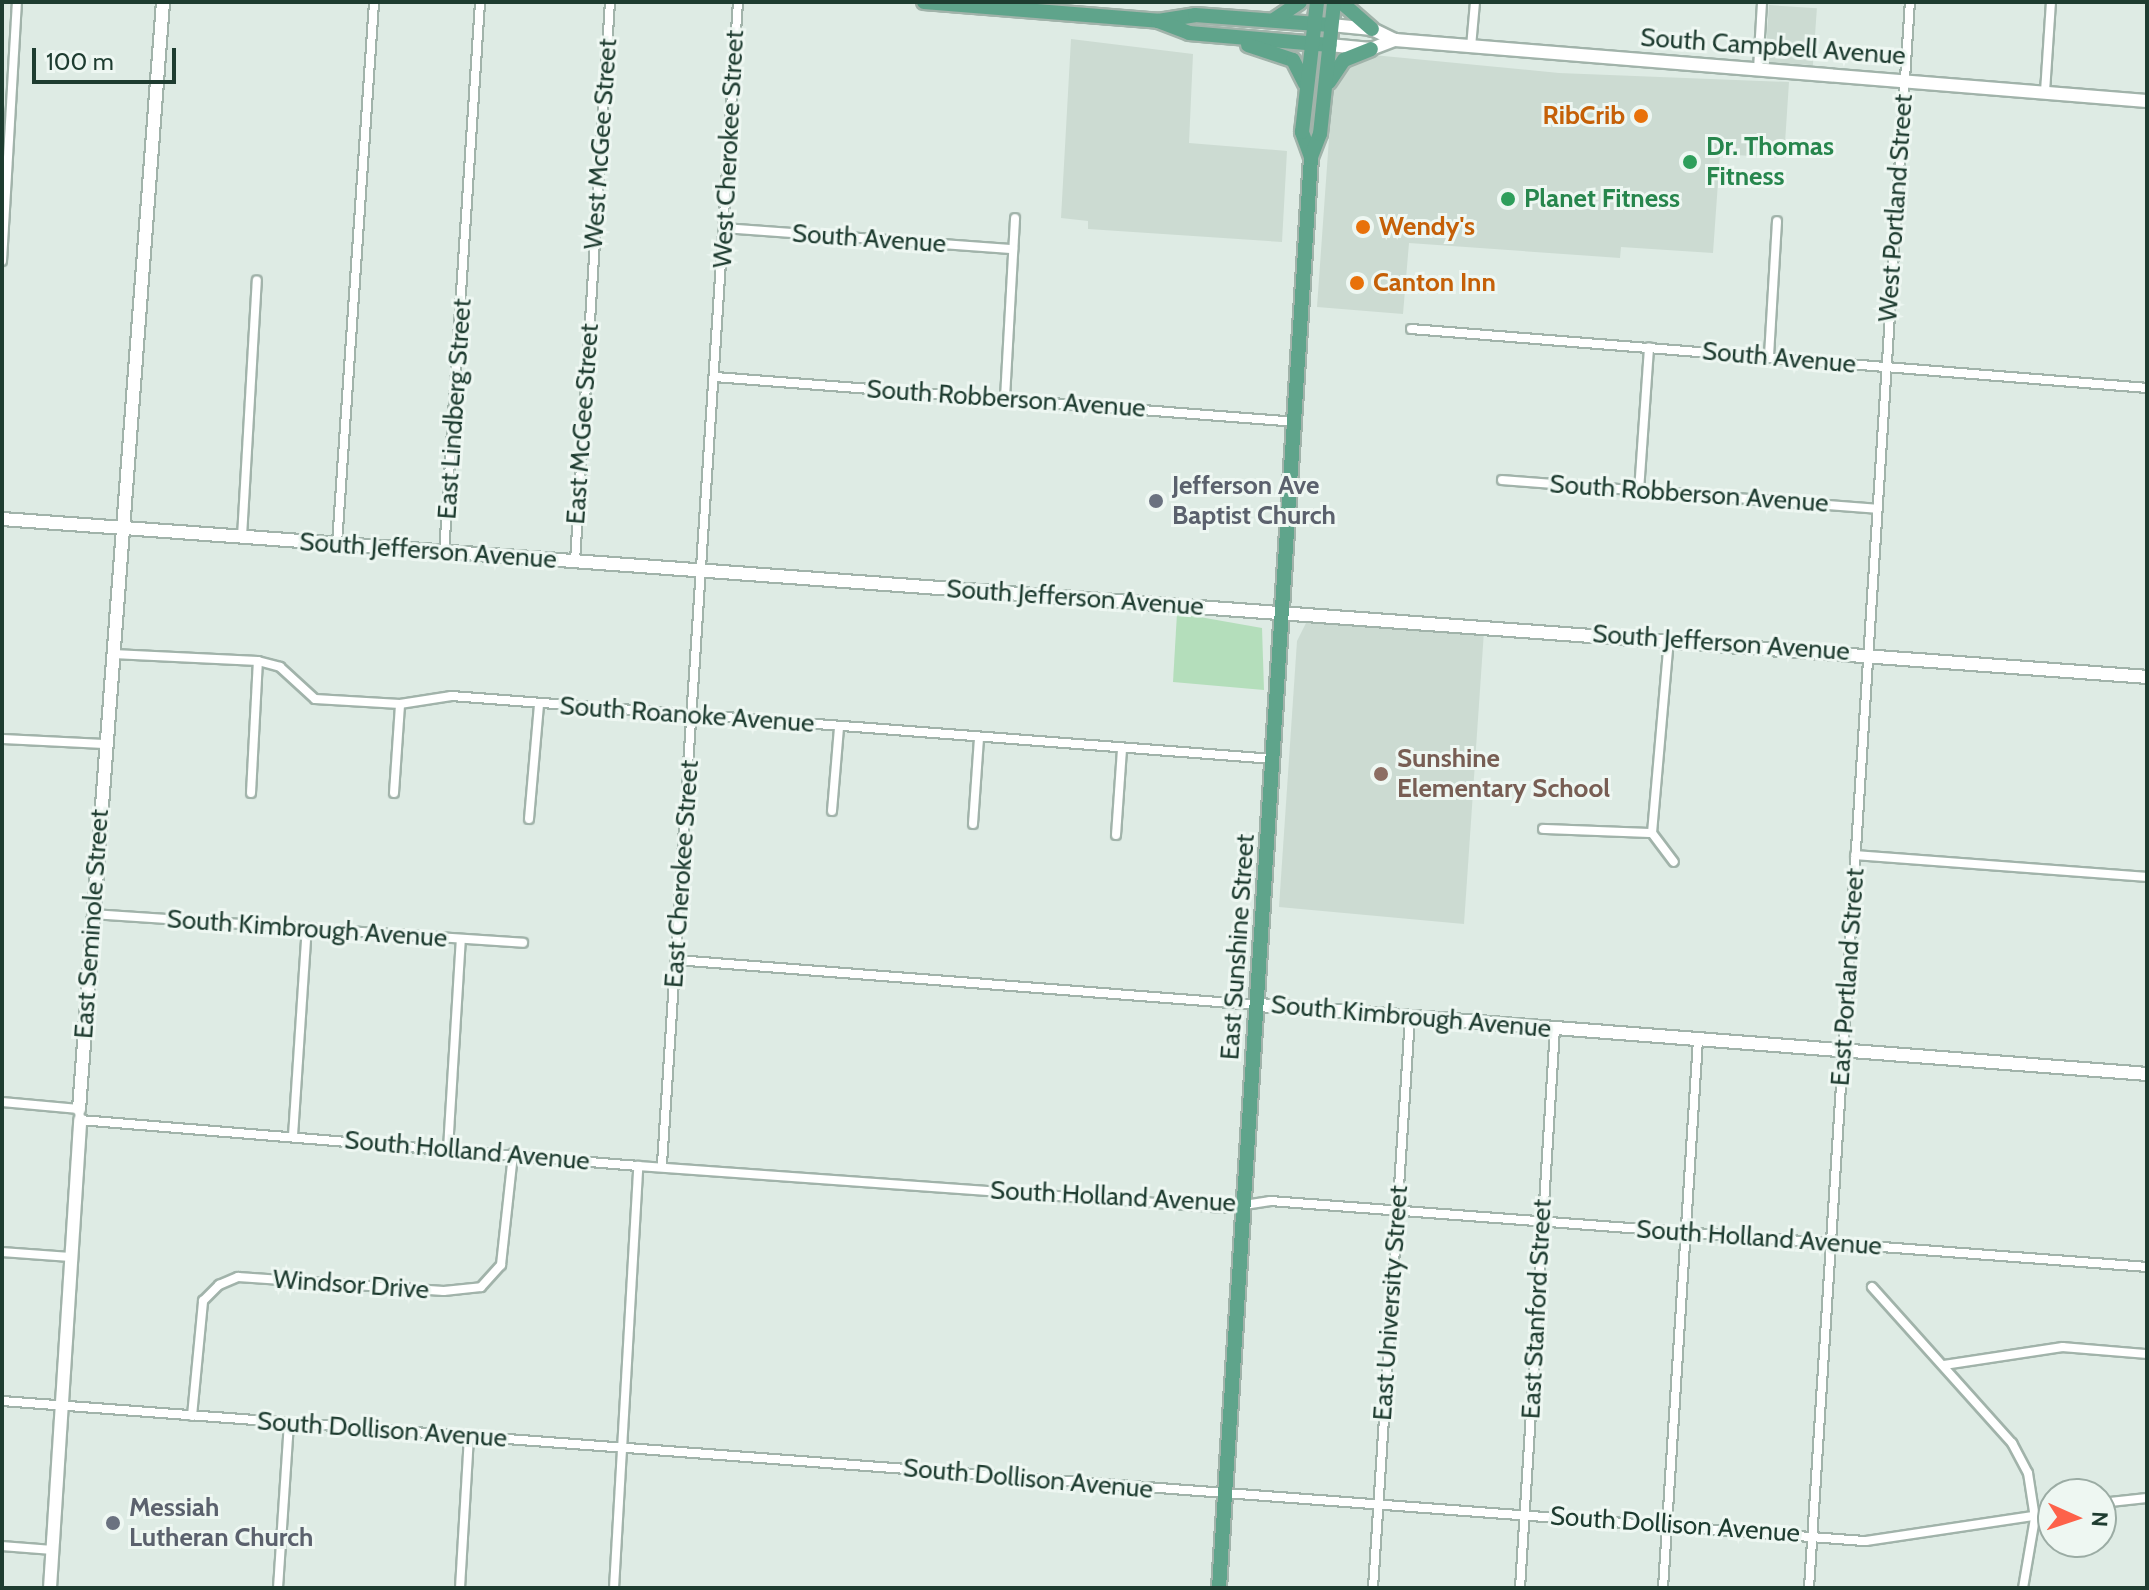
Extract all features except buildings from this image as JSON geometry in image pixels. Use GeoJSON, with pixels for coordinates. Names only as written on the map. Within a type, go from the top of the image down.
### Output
{"type":"FeatureCollection","features":[{"type":"Feature","properties":{"kind":"main road","name":"South Campbell Avenue"},"geometry":{"type":"LineString","coordinates":[[924,2],[1158,21],[1264,20],[1331,25]]}},
{"type":"Feature","properties":{"kind":"main road"},"geometry":{"type":"LineString","coordinates":[[1264,20],[1284,17],[1300,2]]}},
{"type":"Feature","properties":{"kind":"main road"},"geometry":{"type":"LineString","coordinates":[[1311,157],[1302,132],[1317,2]]}},
{"type":"Feature","properties":{"kind":"main road"},"geometry":{"type":"LineString","coordinates":[[1311,157],[1324,93],[1334,2]]}},
{"type":"Feature","properties":{"kind":"main road"},"geometry":{"type":"LineString","coordinates":[[1341,2],[1372,29]]}},
{"type":"Feature","properties":{"kind":"main road","name":"South Campbell Avenue"},"geometry":{"type":"LineString","coordinates":[[1158,21],[1233,38],[1329,45]]}},
{"type":"Feature","properties":{"kind":"main road"},"geometry":{"type":"LineString","coordinates":[[1233,38],[1293,60],[1306,92]]}},
{"type":"Feature","properties":{"kind":"main road"},"geometry":{"type":"LineString","coordinates":[[1324,93],[1344,60],[1371,49]]}},
{"type":"Feature","properties":{"kind":"main road","name":"East Sunshine Street"},"geometry":{"type":"LineString","coordinates":[[1219,1588],[1306,309],[1311,157]]}},
{"type":"Feature","properties":{"kind":"street"},"geometry":{"type":"LineString","coordinates":[[2,261],[17,2]]}},
{"type":"Feature","properties":{"kind":"street","name":"East Seminole Street"},"geometry":{"type":"LineString","coordinates":[[50,1588],[92,914],[113,654],[127,528],[163,2]]}},
{"type":"Feature","properties":{"kind":"street"},"geometry":{"type":"LineString","coordinates":[[337,544],[374,2]]}},
{"type":"Feature","properties":{"kind":"street","name":"East Lindberg Street"},"geometry":{"type":"LineString","coordinates":[[444,553],[466,265],[480,2]]}},
{"type":"Feature","properties":{"kind":"street","name":"West McGee Street"},"geometry":{"type":"LineString","coordinates":[[592,286],[610,2]]}},
{"type":"Feature","properties":{"kind":"street","name":"West Cherokee Street"},"geometry":{"type":"LineString","coordinates":[[720,296],[738,2]]}},
{"type":"Feature","properties":{"kind":"street"},"geometry":{"type":"LineString","coordinates":[[1471,47],[1475,2]]}},
{"type":"Feature","properties":{"kind":"street"},"geometry":{"type":"LineString","coordinates":[[1758,70],[1762,2]]}},
{"type":"Feature","properties":{"kind":"street","name":"West Portland Street"},"geometry":{"type":"LineString","coordinates":[[1885,367],[1910,2]]}},
{"type":"Feature","properties":{"kind":"street"},"geometry":{"type":"LineString","coordinates":[[2045,92],[2051,2]]}},
{"type":"Feature","properties":{"kind":"street","name":"South Campbell Avenue"},"geometry":{"type":"LineString","coordinates":[[1331,25],[1372,29],[1395,40],[2147,101]]}},
{"type":"Feature","properties":{"kind":"street","name":"South Campbell Avenue"},"geometry":{"type":"LineString","coordinates":[[1329,45],[1371,49],[1395,40]]}},
{"type":"Feature","properties":{"kind":"street"},"geometry":{"type":"LineString","coordinates":[[1005,398],[1015,218]]}},
{"type":"Feature","properties":{"kind":"street"},"geometry":{"type":"LineString","coordinates":[[1769,356],[1777,221]]}},
{"type":"Feature","properties":{"kind":"street","name":"South Avenue"},"geometry":{"type":"LineString","coordinates":[[724,228],[1013,249]]}},
{"type":"Feature","properties":{"kind":"street"},"geometry":{"type":"LineString","coordinates":[[242,537],[257,280]]}},
{"type":"Feature","properties":{"kind":"street","name":"East McGee Street"},"geometry":{"type":"LineString","coordinates":[[575,561],[592,286]]}},
{"type":"Feature","properties":{"kind":"street","name":"East Cherokee Street"},"geometry":{"type":"LineString","coordinates":[[662,1164],[720,296]]}},
{"type":"Feature","properties":{"kind":"street","name":"South Avenue"},"geometry":{"type":"LineString","coordinates":[[1411,329],[2147,388]]}},
{"type":"Feature","properties":{"kind":"street"},"geometry":{"type":"LineString","coordinates":[[1639,491],[1649,347]]}},
{"type":"Feature","properties":{"kind":"street","name":"East Portland Street"},"geometry":{"type":"LineString","coordinates":[[1809,1588],[1885,367]]}},
{"type":"Feature","properties":{"kind":"street","name":"South Robberson Avenue"},"geometry":{"type":"LineString","coordinates":[[715,377],[1298,422]]}},
{"type":"Feature","properties":{"kind":"street","name":"South Robberson Avenue"},"geometry":{"type":"LineString","coordinates":[[1502,480],[1876,509]]}},
{"type":"Feature","properties":{"kind":"street","name":"South Jefferson Avenue"},"geometry":{"type":"LineString","coordinates":[[2,519],[1669,639],[2147,677]]}},
{"type":"Feature","properties":{"kind":"street"},"geometry":{"type":"LineString","coordinates":[[1669,639],[1652,833],[1674,862]]}},
{"type":"Feature","properties":{"kind":"street","name":"South Roanoke Avenue"},"geometry":{"type":"LineString","coordinates":[[113,654],[258,661],[280,667],[315,699],[400,704],[451,696],[1122,750],[1275,759]]}},
{"type":"Feature","properties":{"kind":"street"},"geometry":{"type":"LineString","coordinates":[[251,793],[258,661]]}},
{"type":"Feature","properties":{"kind":"street"},"geometry":{"type":"LineString","coordinates":[[394,793],[400,704]]}},
{"type":"Feature","properties":{"kind":"street"},"geometry":{"type":"LineString","coordinates":[[529,819],[539,704]]}},
{"type":"Feature","properties":{"kind":"street"},"geometry":{"type":"LineString","coordinates":[[832,811],[839,727]]}},
{"type":"Feature","properties":{"kind":"street"},"geometry":{"type":"LineString","coordinates":[[973,824],[979,738]]}},
{"type":"Feature","properties":{"kind":"street"},"geometry":{"type":"LineString","coordinates":[[2,739],[105,744]]}},
{"type":"Feature","properties":{"kind":"street"},"geometry":{"type":"LineString","coordinates":[[1116,835],[1122,750]]}},
{"type":"Feature","properties":{"kind":"street"},"geometry":{"type":"LineString","coordinates":[[1543,829],[1652,833]]}},
{"type":"Feature","properties":{"kind":"street"},"geometry":{"type":"LineString","coordinates":[[1855,855],[2147,877]]}},
{"type":"Feature","properties":{"kind":"street","name":"South Kimbrough Avenue"},"geometry":{"type":"LineString","coordinates":[[92,914],[523,943]]}},
{"type":"Feature","properties":{"kind":"street"},"geometry":{"type":"LineString","coordinates":[[293,1136],[307,927]]}},
{"type":"Feature","properties":{"kind":"street"},"geometry":{"type":"LineString","coordinates":[[448,1149],[461,939]]}},
{"type":"Feature","properties":{"kind":"street","name":"South Kimbrough Avenue"},"geometry":{"type":"LineString","coordinates":[[676,960],[2147,1074]]}},
{"type":"Feature","properties":{"kind":"street","name":"East University Street"},"geometry":{"type":"LineString","coordinates":[[1373,1588],[1410,1018]]}},
{"type":"Feature","properties":{"kind":"street","name":"East Stanford Street"},"geometry":{"type":"LineString","coordinates":[[1520,1588],[1555,1029]]}},
{"type":"Feature","properties":{"kind":"street"},"geometry":{"type":"LineString","coordinates":[[1663,1588],[1698,1040]]}},
{"type":"Feature","properties":{"kind":"street","name":"South Holland Avenue"},"geometry":{"type":"LineString","coordinates":[[2,1102],[80,1114],[293,1136],[638,1166],[662,1164],[1245,1205],[1397,1212],[2147,1267]]}},
{"type":"Feature","properties":{"kind":"street","name":"Windsor Drive"},"geometry":{"type":"LineString","coordinates":[[192,1416],[203,1301],[219,1285],[238,1277],[444,1291],[481,1287],[501,1265],[513,1154]]}},
{"type":"Feature","properties":{"kind":"street"},"geometry":{"type":"LineString","coordinates":[[614,1588],[638,1166]]}},
{"type":"Feature","properties":{"kind":"street"},"geometry":{"type":"LineString","coordinates":[[2,1252],[70,1257]]}},
{"type":"Feature","properties":{"kind":"street"},"geometry":{"type":"LineString","coordinates":[[1872,1287],[2012,1443],[2028,1473],[2035,1518],[2023,1588]]}},
{"type":"Feature","properties":{"kind":"street"},"geometry":{"type":"LineString","coordinates":[[1944,1365],[2063,1347],[2147,1354]]}},
{"type":"Feature","properties":{"kind":"street","name":"South Dollison Avenue"},"geometry":{"type":"LineString","coordinates":[[2,1401],[1866,1541],[2035,1518]]}},
{"type":"Feature","properties":{"kind":"street"},"geometry":{"type":"LineString","coordinates":[[278,1588],[289,1423]]}},
{"type":"Feature","properties":{"kind":"street"},"geometry":{"type":"LineString","coordinates":[[460,1588],[469,1437]]}},
{"type":"Feature","properties":{"kind":"street"},"geometry":{"type":"LineString","coordinates":[[2117,1501],[2147,1498]]}},
{"type":"Feature","properties":{"kind":"street"},"geometry":{"type":"LineString","coordinates":[[2,1546],[52,1550]]}},
{"type":"Feature","properties":{"kind":"shaded area"},"geometry":{"type":"Polygon","coordinates":[[[1769,5],[1817,8],[1813,65],[1765,62],[1769,5]]]}},
{"type":"Feature","properties":{"kind":"shaded area"},"geometry":{"type":"Polygon","coordinates":[[[1071,39],[1193,54],[1189,143],[1287,151],[1282,242],[1088,229],[1088,221],[1061,218],[1071,39]]]}},
{"type":"Feature","properties":{"kind":"shaded area"},"geometry":{"type":"Polygon","coordinates":[[[1363,54],[1559,73],[1789,82],[1784,158],[1720,154],[1713,253],[1621,247],[1620,258],[1409,243],[1403,314],[1317,307],[1332,96],[1339,72],[1363,54]]]}},
{"type":"Feature","properties":{"kind":"shaded area","name":"Sunshine Elementary School"},"geometry":{"type":"Polygon","coordinates":[[[1307,621],[1484,631],[1464,924],[1279,907],[1297,641],[1307,621]]]}},
{"type":"Feature","properties":{"kind":"green space"},"geometry":{"type":"Polygon","coordinates":[[[1177,613],[1262,628],[1264,690],[1173,682],[1177,613]]]}},
{"type":"Feature","properties":{"kind":"place","name":"RibCrib"},"geometry":{"type":"Point","coordinates":[1641,116]}},
{"type":"Feature","properties":{"kind":"place","name":"Dr. Thomas Fitness"},"geometry":{"type":"Point","coordinates":[1690,162]}},
{"type":"Feature","properties":{"kind":"place","name":"Planet Fitness"},"geometry":{"type":"Point","coordinates":[1508,199]}},
{"type":"Feature","properties":{"kind":"place","name":"Wendy's"},"geometry":{"type":"Point","coordinates":[1363,227]}},
{"type":"Feature","properties":{"kind":"place","name":"Canton Inn"},"geometry":{"type":"Point","coordinates":[1357,283]}},
{"type":"Feature","properties":{"kind":"place","name":"Jefferson Ave Baptist Church"},"geometry":{"type":"Point","coordinates":[1156,501]}},
{"type":"Feature","properties":{"kind":"place","name":"Sunshine Elementary School"},"geometry":{"type":"Point","coordinates":[1381,774]}},
{"type":"Feature","properties":{"kind":"place","name":"Messiah Lutheran Church"},"geometry":{"type":"Point","coordinates":[113,1523]}}]}
